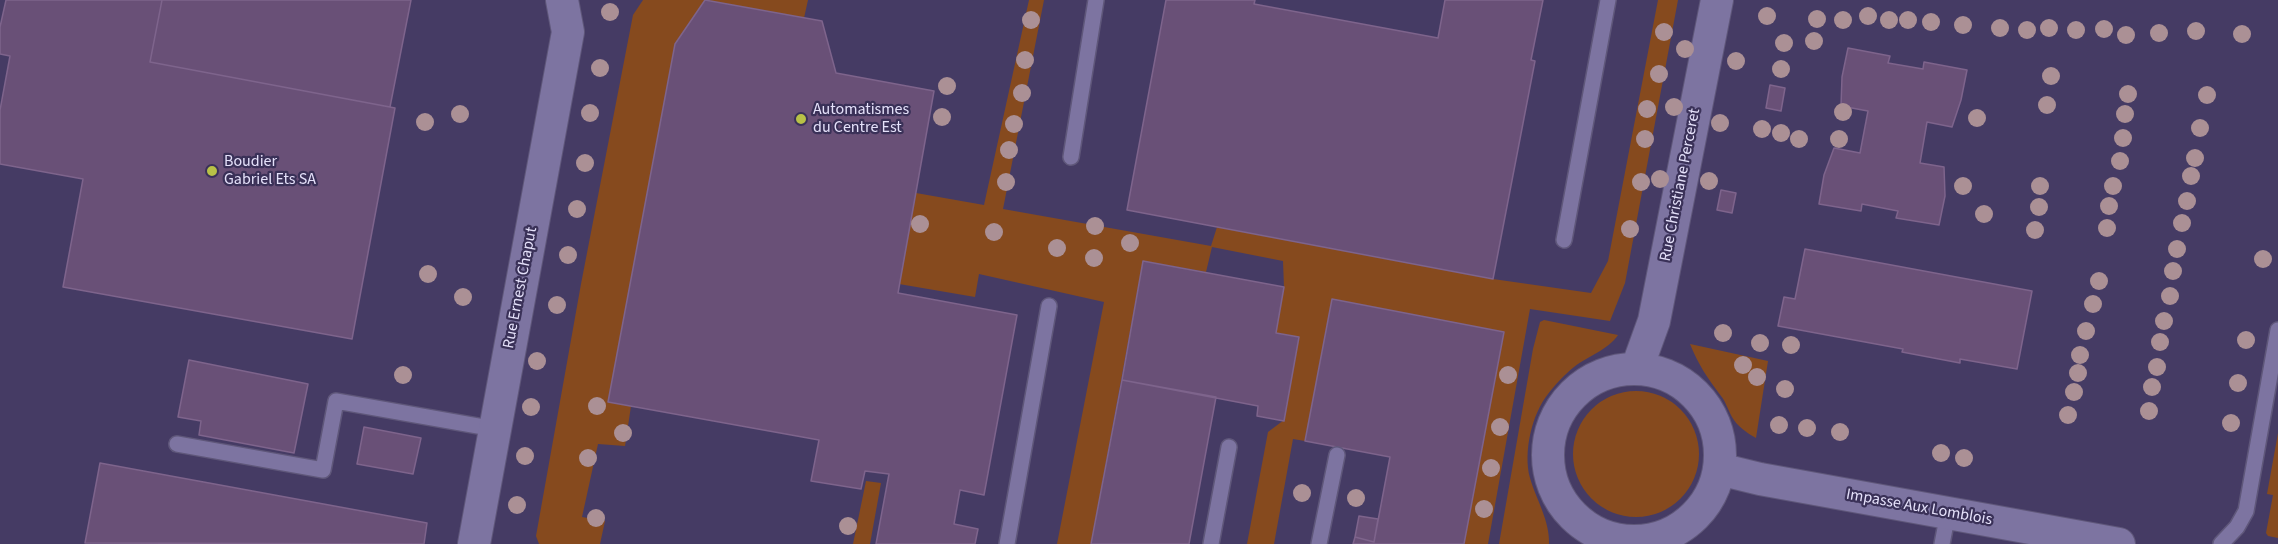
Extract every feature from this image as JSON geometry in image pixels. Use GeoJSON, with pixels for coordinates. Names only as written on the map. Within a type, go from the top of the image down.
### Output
{"type":"FeatureCollection","features":[{"type":"Feature","properties":{"kind":"street","name":"Rue Ernest Chaput"},"geometry":{"type":"LineString","coordinates":[[562,0],[568,32]]}},
{"type":"Feature","properties":{"kind":"street","name":"Rue Ernest Chaput"},"geometry":{"type":"LineString","coordinates":[[474,544],[568,32],[587,0]]}},
{"type":"Feature","properties":{"kind":"street","name":"Rue Christiane Perceret"},"geometry":{"type":"LineString","coordinates":[[1637,368],[1654,321],[1717,0]]}},
{"type":"Feature","properties":{"kind":"street"},"geometry":{"type":"LineString","coordinates":[[1637,368],[1666,374],[1691,390],[1709,412],[1719,440],[1719,469],[1710,495],[1694,517],[1672,532],[1647,540],[1592,538],[1554,490],[1548,462],[1550,433],[1562,406],[1582,385],[1608,372],[1637,368]]}},
{"type":"Feature","properties":{"kind":"street","name":"Impasse Aux Lomblois"},"geometry":{"type":"LineString","coordinates":[[1719,469],[1760,479],[2119,544]]}},
{"type":"Feature","properties":{"kind":"lane"},"geometry":{"type":"LineString","coordinates":[[1071,157],[1096,0]]}},
{"type":"Feature","properties":{"kind":"lane"},"geometry":{"type":"LineString","coordinates":[[1564,240],[1608,0]]}},
{"type":"Feature","properties":{"kind":"lane"},"geometry":{"type":"LineString","coordinates":[[1007,544],[1049,306]]}},
{"type":"Feature","properties":{"kind":"lane"},"geometry":{"type":"LineString","coordinates":[[2221,544],[2237,527],[2246,511],[2278,330]]}},
{"type":"Feature","properties":{"kind":"lane"},"geometry":{"type":"LineString","coordinates":[[177,444],[323,470],[336,401],[495,429]]}},
{"type":"Feature","properties":{"kind":"lane"},"geometry":{"type":"LineString","coordinates":[[1210,544],[1229,447]]}},
{"type":"Feature","properties":{"kind":"lane"},"geometry":{"type":"LineString","coordinates":[[1319,544],[1336,455]]}},
{"type":"Feature","properties":{"kind":"lane"},"geometry":{"type":"LineString","coordinates":[[1942,544],[1948,513]]}},
{"type":"Feature","properties":{"kind":"shaded area"},"geometry":{"type":"Polygon","coordinates":[[[643,0],[705,0],[675,44],[609,402],[631,406],[625,446],[598,444],[582,517],[605,521],[600,544],[539,544],[536,536],[581,284],[633,15],[643,0]]]}},
{"type":"Feature","properties":{"kind":"shaded area"},"geometry":{"type":"Polygon","coordinates":[[[705,0],[808,0],[804,18],[705,0]]]}},
{"type":"Feature","properties":{"kind":"shaded area"},"geometry":{"type":"Polygon","coordinates":[[[1029,0],[1044,0],[1003,209],[1211,246],[1217,227],[1493,279],[1591,293],[1608,261],[1658,0],[1678,0],[1625,283],[1610,321],[1530,309],[1488,544],[1464,544],[1504,332],[1332,299],[1305,441],[1293,439],[1274,544],[1247,544],[1268,432],[1284,420],[1299,337],[1276,333],[1284,287],[1283,261],[1212,247],[1206,272],[1143,261],[1091,544],[1057,544],[1104,302],[979,274],[975,297],[899,284],[916,193],[984,205],[1029,0]]]}},
{"type":"Feature","properties":{"kind":"shaded area"},"geometry":{"type":"Polygon","coordinates":[[[1544,320],[1618,335],[1609,345],[1574,367],[1560,380],[1542,402],[1533,423],[1528,445],[1528,468],[1545,519],[1549,544],[1499,544],[1533,349],[1540,322],[1544,320]]]}},
{"type":"Feature","properties":{"kind":"shaded area"},"geometry":{"type":"Polygon","coordinates":[[[1690,344],[1768,361],[1756,438],[1742,429],[1734,420],[1723,398],[1700,365],[1690,344]]]}},
{"type":"Feature","properties":{"kind":"shaded area"},"geometry":{"type":"Polygon","coordinates":[[[1636,391],[1660,396],[1680,410],[1694,430],[1699,454],[1694,478],[1680,498],[1660,512],[1636,517],[1612,512],[1592,498],[1578,478],[1573,454],[1578,430],[1592,410],[1612,396],[1636,391]]]}},
{"type":"Feature","properties":{"kind":"shaded area"},"geometry":{"type":"Polygon","coordinates":[[[2278,433],[2278,538],[2268,536],[2266,533],[2273,495],[2267,494],[2278,433]]]}},
{"type":"Feature","properties":{"kind":"shaded area"},"geometry":{"type":"Polygon","coordinates":[[[866,481],[881,483],[870,544],[853,544],[866,481]]]}},
{"type":"Feature","properties":{"kind":"building","name":"Boudier Gabriel Ets SA"},"geometry":{"type":"Polygon","coordinates":[[[6,0],[162,0],[150,62],[395,108],[352,339],[63,287],[83,179],[0,164],[0,110],[10,56],[0,54],[0,27],[6,0]]]}},
{"type":"Feature","properties":{"kind":"building"},"geometry":{"type":"Polygon","coordinates":[[[162,0],[411,0],[390,107],[150,62],[162,0]]]}},
{"type":"Feature","properties":{"kind":"building"},"geometry":{"type":"Polygon","coordinates":[[[705,0],[822,21],[836,73],[934,91],[898,293],[1017,315],[984,495],[960,490],[954,524],[978,529],[975,544],[876,544],[889,474],[865,471],[861,489],[811,481],[819,440],[608,402],[675,44],[705,0]]]}},
{"type":"Feature","properties":{"kind":"building"},"geometry":{"type":"Polygon","coordinates":[[[1166,0],[1255,0],[1254,4],[1438,38],[1445,0],[1543,0],[1531,60],[1535,61],[1493,279],[1127,210],[1166,0]]]}},
{"type":"Feature","properties":{"kind":"building"},"geometry":{"type":"Polygon","coordinates":[[[1848,48],[1890,56],[1888,63],[1923,69],[1924,62],[1967,70],[1961,100],[1952,127],[1927,122],[1920,163],[1944,167],[1945,196],[1939,225],[1896,218],[1898,211],[1862,204],[1861,211],[1819,204],[1824,175],[1834,148],[1860,153],[1868,111],[1841,106],[1842,77],[1848,48]]]}},
{"type":"Feature","properties":{"kind":"building"},"geometry":{"type":"Polygon","coordinates":[[[1770,85],[1785,88],[1781,111],[1766,108],[1770,85]]]}},
{"type":"Feature","properties":{"kind":"building"},"geometry":{"type":"Polygon","coordinates":[[[1721,190],[1736,193],[1732,213],[1717,210],[1721,190]]]}},
{"type":"Feature","properties":{"kind":"building"},"geometry":{"type":"Polygon","coordinates":[[[1805,249],[2032,291],[2017,369],[1960,359],[1960,363],[1902,352],[1903,349],[1778,326],[1784,297],[1795,299],[1805,249]]]}},
{"type":"Feature","properties":{"kind":"building"},"geometry":{"type":"Polygon","coordinates":[[[1143,261],[1284,287],[1276,333],[1299,337],[1284,421],[1257,416],[1258,406],[1122,380],[1143,261]]]}},
{"type":"Feature","properties":{"kind":"building"},"geometry":{"type":"Polygon","coordinates":[[[1332,299],[1504,332],[1464,544],[1353,544],[1355,537],[1374,542],[1390,457],[1305,441],[1332,299]]]}},
{"type":"Feature","properties":{"kind":"building"},"geometry":{"type":"Polygon","coordinates":[[[189,360],[308,384],[294,453],[199,435],[201,421],[178,417],[189,360]]]}},
{"type":"Feature","properties":{"kind":"building"},"geometry":{"type":"Polygon","coordinates":[[[1122,380],[1216,397],[1189,544],[1091,544],[1122,380]]]}},
{"type":"Feature","properties":{"kind":"building"},"geometry":{"type":"Polygon","coordinates":[[[364,427],[421,438],[413,474],[357,464],[364,427]]]}},
{"type":"Feature","properties":{"kind":"building"},"geometry":{"type":"Polygon","coordinates":[[[100,463],[427,523],[424,544],[85,543],[100,463]]]}},
{"type":"Feature","properties":{"kind":"building"},"geometry":{"type":"Polygon","coordinates":[[[1359,516],[1378,519],[1374,542],[1355,537],[1359,516]]]}},
{"type":"Feature","properties":{"kind":"place","name":"Automatismes du Centre Est"},"geometry":{"type":"Point","coordinates":[801,119]}},
{"type":"Feature","properties":{"kind":"place","name":"Boudier Gabriel Ets SA"},"geometry":{"type":"Point","coordinates":[212,171]}}]}
